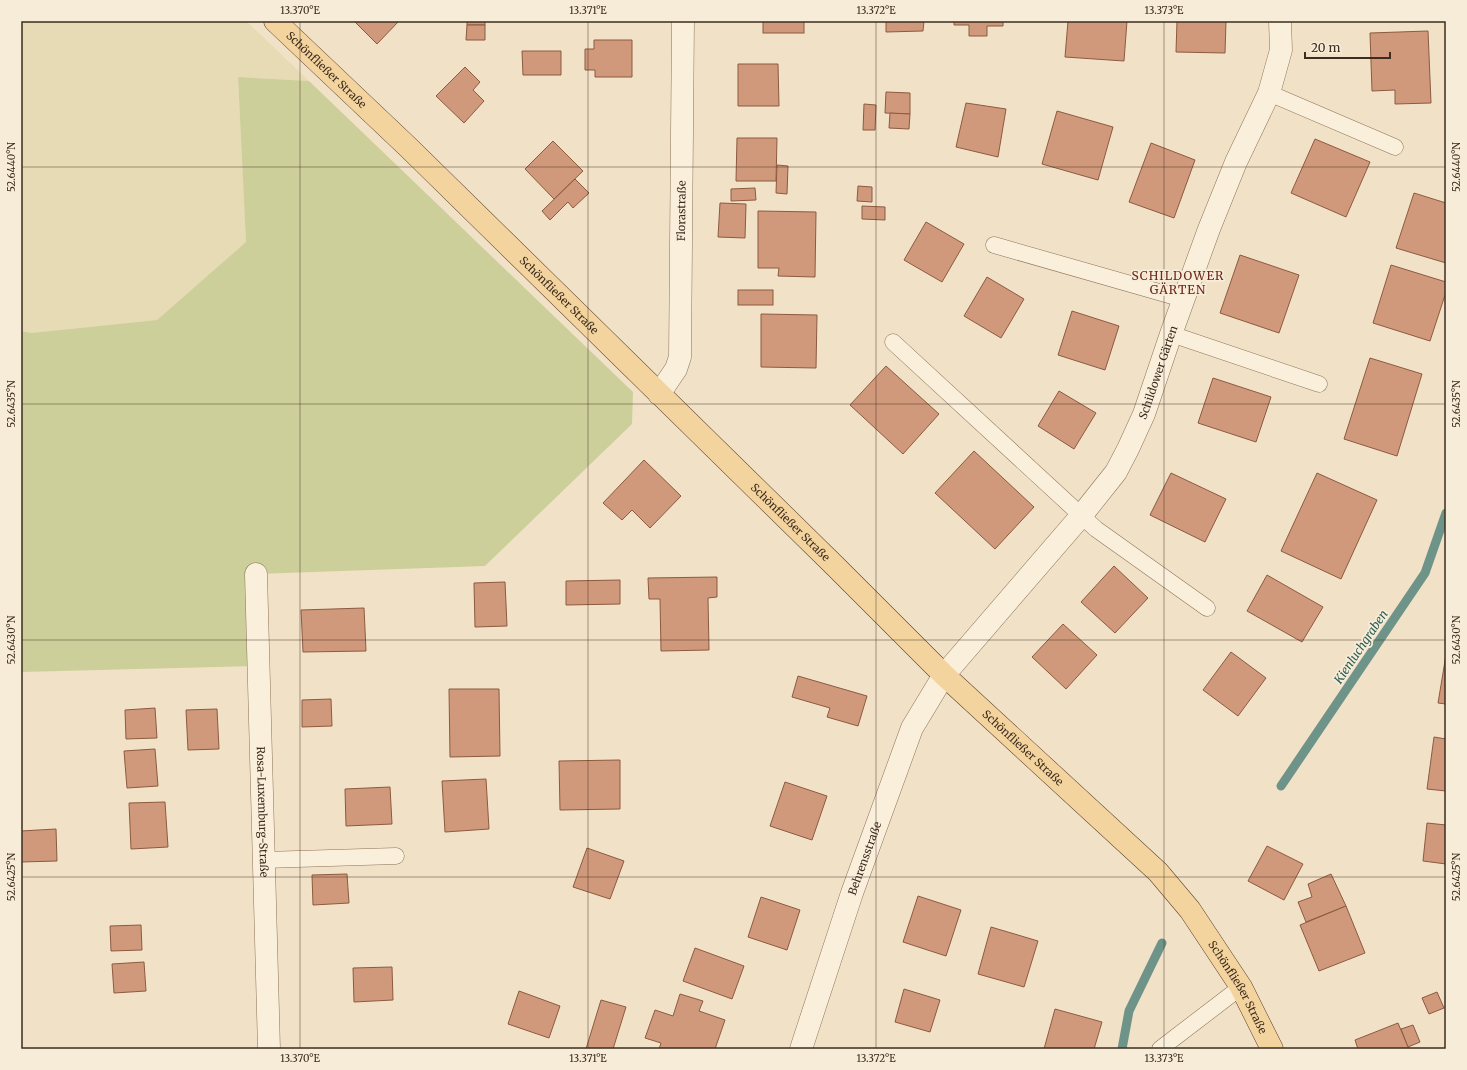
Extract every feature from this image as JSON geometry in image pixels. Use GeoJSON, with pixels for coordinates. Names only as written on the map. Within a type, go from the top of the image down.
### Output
{"type":"FeatureCollection","features":[{"type":"Feature","properties":{"kind":"main road","name":"Schönfließer Straße"},"geometry":{"type":"LineString","coordinates":[[275,21],[414,154],[944,675],[1158,872],[1190,910],[1241,987],[1272,1049]]}},
{"type":"Feature","properties":{"kind":"street","name":"Florastraße"},"geometry":{"type":"LineString","coordinates":[[659,394],[676,369],[680,357],[683,21]]}},
{"type":"Feature","properties":{"kind":"street","name":"Schildower Gärten"},"geometry":{"type":"LineString","coordinates":[[944,675],[1081,516],[1116,472],[1128,450],[1144,414],[1183,299],[1209,229],[1236,162],[1269,93],[1281,50],[1280,21]]}},
{"type":"Feature","properties":{"kind":"street","name":"Rosa-Luxemburg-Straße"},"geometry":{"type":"LineString","coordinates":[[256,574],[269,1049]]}},
{"type":"Feature","properties":{"kind":"street","name":"Behrensstraße"},"geometry":{"type":"LineString","coordinates":[[801,1049],[852,893],[912,728],[944,675]]}},
{"type":"Feature","properties":{"kind":"lane"},"geometry":{"type":"LineString","coordinates":[[1269,93],[1395,147]]}},
{"type":"Feature","properties":{"kind":"lane"},"geometry":{"type":"LineString","coordinates":[[994,245],[1183,299]]}},
{"type":"Feature","properties":{"kind":"lane"},"geometry":{"type":"LineString","coordinates":[[1171,334],[1318,384]]}},
{"type":"Feature","properties":{"kind":"lane"},"geometry":{"type":"LineString","coordinates":[[893,342],[1096,529],[1207,608]]}},
{"type":"Feature","properties":{"kind":"lane"},"geometry":{"type":"LineString","coordinates":[[264,860],[396,856]]}},
{"type":"Feature","properties":{"kind":"lane"},"geometry":{"type":"LineString","coordinates":[[1160,1049],[1241,987]]}},
{"type":"Feature","properties":{"kind":"shaded area"},"geometry":{"type":"Polygon","coordinates":[[[21,21],[246,21],[309,81],[238,77],[246,242],[157,320],[31,333],[21,331],[21,21]]]}},
{"type":"Feature","properties":{"kind":"green space"},"geometry":{"type":"Polygon","coordinates":[[[238,77],[309,81],[633,392],[632,424],[485,566],[256,574],[258,666],[21,672],[21,331],[31,333],[157,320],[246,242],[238,77]]]}},
{"type":"Feature","properties":{"kind":"building"},"geometry":{"type":"Polygon","coordinates":[[[354,21],[399,21],[377,44],[354,21]]]}},
{"type":"Feature","properties":{"kind":"building"},"geometry":{"type":"Polygon","coordinates":[[[467,21],[485,21],[485,25],[467,25],[467,21]]]}},
{"type":"Feature","properties":{"kind":"building"},"geometry":{"type":"Polygon","coordinates":[[[763,21],[804,21],[804,33],[763,33],[763,21]]]}},
{"type":"Feature","properties":{"kind":"building"},"geometry":{"type":"Polygon","coordinates":[[[886,21],[924,21],[923,31],[886,32],[886,21]]]}},
{"type":"Feature","properties":{"kind":"building"},"geometry":{"type":"Polygon","coordinates":[[[954,21],[1003,21],[1003,26],[987,26],[987,36],[969,36],[969,25],[954,25],[954,21]]]}},
{"type":"Feature","properties":{"kind":"building"},"geometry":{"type":"Polygon","coordinates":[[[1068,21],[1127,21],[1124,61],[1065,57],[1068,21]]]}},
{"type":"Feature","properties":{"kind":"building"},"geometry":{"type":"Polygon","coordinates":[[[1177,21],[1226,21],[1225,53],[1176,52],[1177,21]]]}},
{"type":"Feature","properties":{"kind":"building"},"geometry":{"type":"Polygon","coordinates":[[[467,25],[485,25],[485,40],[466,40],[467,25]]]}},
{"type":"Feature","properties":{"kind":"building"},"geometry":{"type":"Polygon","coordinates":[[[1428,31],[1431,103],[1395,104],[1395,90],[1372,91],[1370,33],[1428,31]]]}},
{"type":"Feature","properties":{"kind":"building"},"geometry":{"type":"Polygon","coordinates":[[[594,40],[632,40],[632,77],[595,77],[595,70],[585,70],[585,49],[594,49],[594,40]]]}},
{"type":"Feature","properties":{"kind":"building"},"geometry":{"type":"Polygon","coordinates":[[[522,51],[561,51],[561,75],[523,75],[522,51]]]}},
{"type":"Feature","properties":{"kind":"building"},"geometry":{"type":"Polygon","coordinates":[[[738,64],[778,64],[779,106],[738,106],[738,64]]]}},
{"type":"Feature","properties":{"kind":"building"},"geometry":{"type":"Polygon","coordinates":[[[465,67],[480,82],[473,90],[484,101],[464,123],[436,96],[465,67]]]}},
{"type":"Feature","properties":{"kind":"building"},"geometry":{"type":"Polygon","coordinates":[[[886,92],[910,93],[910,114],[885,113],[886,92]]]}},
{"type":"Feature","properties":{"kind":"building"},"geometry":{"type":"Polygon","coordinates":[[[966,103],[1006,109],[998,157],[956,147],[966,103]]]}},
{"type":"Feature","properties":{"kind":"building"},"geometry":{"type":"Polygon","coordinates":[[[864,104],[876,105],[875,130],[863,130],[864,104]]]}},
{"type":"Feature","properties":{"kind":"building"},"geometry":{"type":"Polygon","coordinates":[[[1057,111],[1113,127],[1098,180],[1042,164],[1057,111]]]}},
{"type":"Feature","properties":{"kind":"building"},"geometry":{"type":"Polygon","coordinates":[[[890,113],[910,114],[909,129],[889,128],[890,113]]]}},
{"type":"Feature","properties":{"kind":"building"},"geometry":{"type":"Polygon","coordinates":[[[737,138],[777,138],[776,181],[736,181],[737,138]]]}},
{"type":"Feature","properties":{"kind":"building"},"geometry":{"type":"Polygon","coordinates":[[[1315,139],[1370,162],[1346,217],[1291,193],[1315,139]]]}},
{"type":"Feature","properties":{"kind":"building"},"geometry":{"type":"Polygon","coordinates":[[[553,141],[583,171],[554,199],[525,169],[553,141]]]}},
{"type":"Feature","properties":{"kind":"building"},"geometry":{"type":"Polygon","coordinates":[[[1151,143],[1195,160],[1174,218],[1129,202],[1151,143]]]}},
{"type":"Feature","properties":{"kind":"building"},"geometry":{"type":"Polygon","coordinates":[[[777,165],[788,166],[787,194],[776,193],[777,165]]]}},
{"type":"Feature","properties":{"kind":"building"},"geometry":{"type":"Polygon","coordinates":[[[575,179],[589,193],[573,208],[568,202],[550,220],[542,211],[575,179]]]}},
{"type":"Feature","properties":{"kind":"building"},"geometry":{"type":"Polygon","coordinates":[[[858,186],[872,187],[872,202],[857,201],[858,186]]]}},
{"type":"Feature","properties":{"kind":"building"},"geometry":{"type":"Polygon","coordinates":[[[755,188],[756,200],[731,201],[731,189],[755,188]]]}},
{"type":"Feature","properties":{"kind":"building"},"geometry":{"type":"Polygon","coordinates":[[[1414,193],[1446,203],[1446,263],[1396,248],[1414,193]]]}},
{"type":"Feature","properties":{"kind":"building"},"geometry":{"type":"Polygon","coordinates":[[[720,203],[746,204],[745,238],[718,237],[720,203]]]}},
{"type":"Feature","properties":{"kind":"building"},"geometry":{"type":"Polygon","coordinates":[[[862,206],[885,207],[885,220],[862,219],[862,206]]]}},
{"type":"Feature","properties":{"kind":"building"},"geometry":{"type":"Polygon","coordinates":[[[758,211],[816,212],[815,277],[778,276],[779,268],[758,268],[758,211]]]}},
{"type":"Feature","properties":{"kind":"building"},"geometry":{"type":"Polygon","coordinates":[[[926,222],[964,244],[942,282],[904,260],[926,222]]]}},
{"type":"Feature","properties":{"kind":"building"},"geometry":{"type":"Polygon","coordinates":[[[1240,255],[1299,275],[1279,333],[1220,313],[1240,255]]]}},
{"type":"Feature","properties":{"kind":"building"},"geometry":{"type":"Polygon","coordinates":[[[1391,265],[1446,282],[1446,292],[1430,341],[1373,323],[1391,265]]]}},
{"type":"Feature","properties":{"kind":"building"},"geometry":{"type":"Polygon","coordinates":[[[987,277],[1024,299],[1001,338],[964,316],[987,277]]]}},
{"type":"Feature","properties":{"kind":"building"},"geometry":{"type":"Polygon","coordinates":[[[738,290],[773,290],[773,305],[738,305],[738,290]]]}},
{"type":"Feature","properties":{"kind":"building"},"geometry":{"type":"Polygon","coordinates":[[[1072,311],[1119,326],[1105,370],[1058,355],[1072,311]]]}},
{"type":"Feature","properties":{"kind":"building"},"geometry":{"type":"Polygon","coordinates":[[[761,314],[817,315],[816,368],[761,367],[761,314]]]}},
{"type":"Feature","properties":{"kind":"building"},"geometry":{"type":"Polygon","coordinates":[[[1370,358],[1422,374],[1397,456],[1344,439],[1370,358]]]}},
{"type":"Feature","properties":{"kind":"building"},"geometry":{"type":"Polygon","coordinates":[[[886,366],[939,414],[903,454],[850,405],[886,366]]]}},
{"type":"Feature","properties":{"kind":"building"},"geometry":{"type":"Polygon","coordinates":[[[1213,378],[1271,397],[1256,442],[1198,423],[1213,378]]]}},
{"type":"Feature","properties":{"kind":"building"},"geometry":{"type":"Polygon","coordinates":[[[1059,391],[1096,413],[1074,449],[1038,426],[1059,391]]]}},
{"type":"Feature","properties":{"kind":"building"},"geometry":{"type":"Polygon","coordinates":[[[974,451],[1034,507],[995,549],[935,493],[974,451]]]}},
{"type":"Feature","properties":{"kind":"building"},"geometry":{"type":"Polygon","coordinates":[[[644,460],[681,496],[650,528],[632,510],[622,520],[603,503],[644,460]]]}},
{"type":"Feature","properties":{"kind":"building"},"geometry":{"type":"Polygon","coordinates":[[[1171,473],[1226,499],[1205,542],[1150,515],[1171,473]]]}},
{"type":"Feature","properties":{"kind":"building"},"geometry":{"type":"Polygon","coordinates":[[[1317,473],[1377,500],[1341,579],[1281,551],[1317,473]]]}},
{"type":"Feature","properties":{"kind":"building"},"geometry":{"type":"Polygon","coordinates":[[[1114,566],[1148,598],[1115,633],[1081,602],[1114,566]]]}},
{"type":"Feature","properties":{"kind":"building"},"geometry":{"type":"Polygon","coordinates":[[[1267,575],[1323,607],[1302,642],[1247,611],[1267,575]]]}},
{"type":"Feature","properties":{"kind":"building"},"geometry":{"type":"Polygon","coordinates":[[[717,577],[717,597],[708,598],[709,650],[661,651],[660,599],[649,599],[648,578],[717,577]]]}},
{"type":"Feature","properties":{"kind":"building"},"geometry":{"type":"Polygon","coordinates":[[[620,580],[620,604],[566,605],[566,581],[620,580]]]}},
{"type":"Feature","properties":{"kind":"building"},"geometry":{"type":"Polygon","coordinates":[[[505,582],[507,626],[475,627],[474,583],[505,582]]]}},
{"type":"Feature","properties":{"kind":"building"},"geometry":{"type":"Polygon","coordinates":[[[364,608],[366,651],[303,652],[301,610],[364,608]]]}},
{"type":"Feature","properties":{"kind":"building"},"geometry":{"type":"Polygon","coordinates":[[[1063,624],[1097,655],[1066,689],[1032,657],[1063,624]]]}},
{"type":"Feature","properties":{"kind":"building"},"geometry":{"type":"Polygon","coordinates":[[[1231,652],[1266,678],[1238,716],[1203,690],[1231,652]]]}},
{"type":"Feature","properties":{"kind":"building"},"geometry":{"type":"Polygon","coordinates":[[[1446,655],[1446,704],[1438,703],[1446,655]]]}},
{"type":"Feature","properties":{"kind":"building"},"geometry":{"type":"Polygon","coordinates":[[[798,676],[867,696],[858,726],[827,717],[830,708],[792,697],[798,676]]]}},
{"type":"Feature","properties":{"kind":"building"},"geometry":{"type":"Polygon","coordinates":[[[449,689],[499,689],[500,756],[450,757],[449,689]]]}},
{"type":"Feature","properties":{"kind":"building"},"geometry":{"type":"Polygon","coordinates":[[[331,699],[332,726],[302,727],[302,700],[331,699]]]}},
{"type":"Feature","properties":{"kind":"building"},"geometry":{"type":"Polygon","coordinates":[[[155,708],[157,738],[126,739],[125,710],[155,708]]]}},
{"type":"Feature","properties":{"kind":"building"},"geometry":{"type":"Polygon","coordinates":[[[217,709],[219,749],[188,750],[186,710],[217,709]]]}},
{"type":"Feature","properties":{"kind":"building"},"geometry":{"type":"Polygon","coordinates":[[[1434,737],[1446,739],[1446,791],[1427,789],[1434,737]]]}},
{"type":"Feature","properties":{"kind":"building"},"geometry":{"type":"Polygon","coordinates":[[[155,749],[158,786],[127,788],[124,751],[155,749]]]}},
{"type":"Feature","properties":{"kind":"building"},"geometry":{"type":"Polygon","coordinates":[[[620,760],[620,809],[560,810],[559,761],[620,760]]]}},
{"type":"Feature","properties":{"kind":"building"},"geometry":{"type":"Polygon","coordinates":[[[486,779],[489,829],[445,832],[442,781],[486,779]]]}},
{"type":"Feature","properties":{"kind":"building"},"geometry":{"type":"Polygon","coordinates":[[[785,782],[827,796],[812,840],[770,826],[785,782]]]}},
{"type":"Feature","properties":{"kind":"building"},"geometry":{"type":"Polygon","coordinates":[[[390,787],[392,824],[346,826],[345,789],[390,787]]]}},
{"type":"Feature","properties":{"kind":"building"},"geometry":{"type":"Polygon","coordinates":[[[165,802],[168,847],[131,849],[129,803],[165,802]]]}},
{"type":"Feature","properties":{"kind":"building"},"geometry":{"type":"Polygon","coordinates":[[[1427,823],[1446,825],[1446,864],[1423,861],[1427,823]]]}},
{"type":"Feature","properties":{"kind":"building"},"geometry":{"type":"Polygon","coordinates":[[[56,829],[57,861],[21,862],[21,831],[56,829]]]}},
{"type":"Feature","properties":{"kind":"building"},"geometry":{"type":"Polygon","coordinates":[[[1267,846],[1303,864],[1284,900],[1248,881],[1267,846]]]}},
{"type":"Feature","properties":{"kind":"building"},"geometry":{"type":"Polygon","coordinates":[[[587,848],[624,861],[610,899],[573,887],[587,848]]]}},
{"type":"Feature","properties":{"kind":"building"},"geometry":{"type":"Polygon","coordinates":[[[347,874],[349,903],[313,905],[312,875],[347,874]]]}},
{"type":"Feature","properties":{"kind":"building"},"geometry":{"type":"Polygon","coordinates":[[[1331,874],[1346,906],[1306,922],[1298,902],[1312,897],[1308,884],[1331,874]]]}},
{"type":"Feature","properties":{"kind":"building"},"geometry":{"type":"Polygon","coordinates":[[[918,896],[961,910],[946,956],[903,942],[918,896]]]}},
{"type":"Feature","properties":{"kind":"building"},"geometry":{"type":"Polygon","coordinates":[[[761,897],[800,910],[787,950],[748,937],[761,897]]]}},
{"type":"Feature","properties":{"kind":"building"},"geometry":{"type":"Polygon","coordinates":[[[1346,906],[1365,953],[1319,971],[1300,925],[1346,906]]]}},
{"type":"Feature","properties":{"kind":"building"},"geometry":{"type":"Polygon","coordinates":[[[141,925],[142,950],[111,951],[110,926],[141,925]]]}},
{"type":"Feature","properties":{"kind":"building"},"geometry":{"type":"Polygon","coordinates":[[[991,927],[1038,941],[1024,987],[978,974],[991,927]]]}},
{"type":"Feature","properties":{"kind":"building"},"geometry":{"type":"Polygon","coordinates":[[[695,948],[744,966],[732,999],[683,981],[695,948]]]}},
{"type":"Feature","properties":{"kind":"building"},"geometry":{"type":"Polygon","coordinates":[[[144,962],[146,991],[114,993],[112,964],[144,962]]]}},
{"type":"Feature","properties":{"kind":"building"},"geometry":{"type":"Polygon","coordinates":[[[392,967],[393,1000],[354,1002],[353,968],[392,967]]]}},
{"type":"Feature","properties":{"kind":"building"},"geometry":{"type":"Polygon","coordinates":[[[904,989],[940,1000],[930,1032],[895,1022],[904,989]]]}},
{"type":"Feature","properties":{"kind":"building"},"geometry":{"type":"Polygon","coordinates":[[[519,991],[560,1006],[549,1038],[508,1024],[519,991]]]}},
{"type":"Feature","properties":{"kind":"building"},"geometry":{"type":"Polygon","coordinates":[[[1437,992],[1444,1008],[1429,1014],[1422,998],[1437,992]]]}},
{"type":"Feature","properties":{"kind":"building"},"geometry":{"type":"Polygon","coordinates":[[[680,994],[703,1001],[699,1011],[725,1020],[715,1049],[659,1049],[661,1043],[645,1038],[655,1010],[673,1016],[680,994]]]}},
{"type":"Feature","properties":{"kind":"building"},"geometry":{"type":"Polygon","coordinates":[[[601,1000],[626,1007],[613,1049],[586,1049],[601,1000]]]}},
{"type":"Feature","properties":{"kind":"building"},"geometry":{"type":"Polygon","coordinates":[[[1055,1009],[1102,1022],[1094,1049],[1044,1049],[1055,1009]]]}},
{"type":"Feature","properties":{"kind":"building"},"geometry":{"type":"Polygon","coordinates":[[[1398,1023],[1409,1049],[1358,1049],[1355,1040],[1398,1023]]]}},
{"type":"Feature","properties":{"kind":"building"},"geometry":{"type":"Polygon","coordinates":[[[1413,1025],[1420,1042],[1408,1047],[1401,1029],[1413,1025]]]}},
{"type":"Feature","properties":{"kind":"waterway","name":"Kienluchgraben"},"geometry":{"type":"LineString","coordinates":[[1281,786],[1425,573],[1446,513]]}},
{"type":"Feature","properties":{"kind":"waterway","name":"Kienluchgraben"},"geometry":{"type":"LineString","coordinates":[[1122,1049],[1129,1011],[1162,943]]}},
{"type":"Feature","properties":{"kind":"district","name":"SCHILDOWER GÄRTEN"},"geometry":{"type":"Point","coordinates":[1178,283]}}]}
